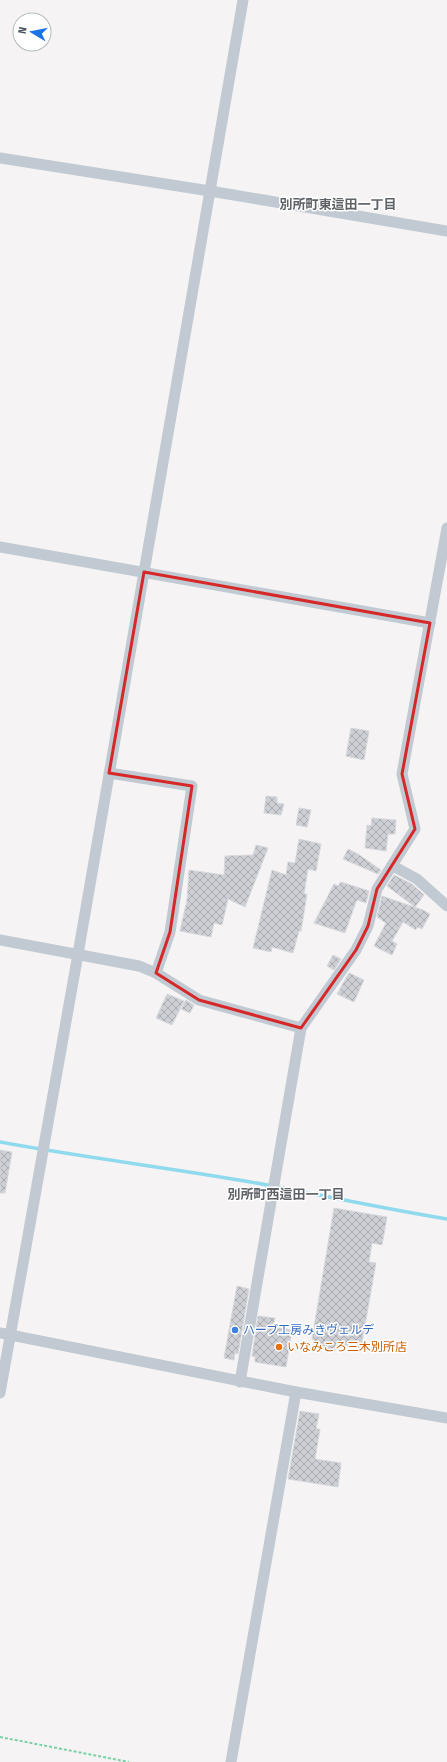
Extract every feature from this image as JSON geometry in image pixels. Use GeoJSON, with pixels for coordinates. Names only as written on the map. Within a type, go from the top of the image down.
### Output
{"type":"FeatureCollection","features":[{"type":"Feature","properties":{"kind":"street"},"geometry":{"type":"LineString","coordinates":[[0,1393],[5,1334],[78,954],[243,0]]}},
{"type":"Feature","properties":{"kind":"street"},"geometry":{"type":"LineString","coordinates":[[0,158],[210,191],[447,231]]}},
{"type":"Feature","properties":{"kind":"street"},"geometry":{"type":"LineString","coordinates":[[240,1382],[301,1028],[356,950],[368,926],[377,889],[393,866],[415,829],[402,774],[447,528]]}},
{"type":"Feature","properties":{"kind":"street"},"geometry":{"type":"LineString","coordinates":[[0,547],[430,623]]}},
{"type":"Feature","properties":{"kind":"street"},"geometry":{"type":"LineString","coordinates":[[109,773],[192,786],[170,932],[156,973]]}},
{"type":"Feature","properties":{"kind":"street"},"geometry":{"type":"LineString","coordinates":[[393,866],[417,879],[447,906]]}},
{"type":"Feature","properties":{"kind":"street"},"geometry":{"type":"LineString","coordinates":[[0,940],[139,966],[156,973],[199,1000],[301,1028]]}},
{"type":"Feature","properties":{"kind":"street"},"geometry":{"type":"LineString","coordinates":[[5,1334],[240,1382],[447,1418]]}},
{"type":"Feature","properties":{"kind":"street"},"geometry":{"type":"LineString","coordinates":[[231,1762],[296,1392]]}},
{"type":"Feature","properties":{"kind":"path"},"geometry":{"type":"LineString","coordinates":[[0,1737],[129,1762]]}},
{"type":"Feature","properties":{"kind":"highlighted area"},"geometry":{"type":"Polygon","coordinates":[[[144,572],[430,623],[402,774],[415,829],[377,889],[368,926],[356,950],[301,1028],[199,1000],[156,973],[170,932],[192,786],[109,773],[144,572]]]}},
{"type":"Feature","properties":{"kind":"building"},"geometry":{"type":"Polygon","coordinates":[[[351,728],[369,731],[364,760],[346,756],[351,728]]]}},
{"type":"Feature","properties":{"kind":"building"},"geometry":{"type":"Polygon","coordinates":[[[266,796],[277,797],[277,803],[284,804],[281,815],[264,813],[266,796]]]}},
{"type":"Feature","properties":{"kind":"building"},"geometry":{"type":"Polygon","coordinates":[[[299,808],[311,810],[307,827],[296,825],[299,808]]]}},
{"type":"Feature","properties":{"kind":"building"},"geometry":{"type":"Polygon","coordinates":[[[372,818],[396,820],[395,834],[388,834],[386,851],[365,848],[367,825],[371,826],[372,818]]]}},
{"type":"Feature","properties":{"kind":"building"},"geometry":{"type":"Polygon","coordinates":[[[299,839],[321,844],[316,871],[308,869],[304,894],[307,894],[301,931],[299,931],[293,953],[272,947],[271,952],[253,948],[272,870],[286,875],[288,862],[295,863],[299,839]]]}},
{"type":"Feature","properties":{"kind":"building"},"geometry":{"type":"Polygon","coordinates":[[[256,845],[268,848],[245,907],[228,899],[222,925],[214,923],[211,937],[180,931],[187,900],[189,870],[224,875],[225,856],[253,855],[256,845]]]}},
{"type":"Feature","properties":{"kind":"building"},"geometry":{"type":"Polygon","coordinates":[[[348,849],[381,870],[378,874],[343,859],[348,849]]]}},
{"type":"Feature","properties":{"kind":"building"},"geometry":{"type":"Polygon","coordinates":[[[394,875],[412,884],[424,895],[415,907],[387,886],[394,875]]]}},
{"type":"Feature","properties":{"kind":"building"},"geometry":{"type":"Polygon","coordinates":[[[341,882],[369,891],[366,903],[357,900],[345,933],[314,923],[334,884],[338,886],[341,882]]]}},
{"type":"Feature","properties":{"kind":"building"},"geometry":{"type":"Polygon","coordinates":[[[382,896],[423,910],[430,914],[422,929],[417,927],[416,930],[403,922],[392,941],[397,944],[392,955],[374,946],[386,923],[377,917],[382,896]]]}},
{"type":"Feature","properties":{"kind":"building"},"geometry":{"type":"Polygon","coordinates":[[[333,955],[341,959],[334,970],[327,966],[333,955]]]}},
{"type":"Feature","properties":{"kind":"building"},"geometry":{"type":"Polygon","coordinates":[[[349,973],[364,980],[354,1002],[337,994],[349,973]]]}},
{"type":"Feature","properties":{"kind":"building"},"geometry":{"type":"Polygon","coordinates":[[[167,994],[184,1001],[172,1025],[156,1018],[167,994]]]}},
{"type":"Feature","properties":{"kind":"building"},"geometry":{"type":"Polygon","coordinates":[[[186,1000],[194,1005],[190,1013],[181,1009],[186,1000]]]}},
{"type":"Feature","properties":{"kind":"building"},"geometry":{"type":"Polygon","coordinates":[[[0,1150],[12,1152],[5,1193],[0,1193],[0,1150]]]}},
{"type":"Feature","properties":{"kind":"building"},"geometry":{"type":"Polygon","coordinates":[[[334,1208],[387,1217],[382,1245],[372,1243],[369,1262],[376,1263],[361,1348],[336,1344],[335,1351],[313,1348],[314,1340],[312,1339],[334,1208]]]}},
{"type":"Feature","properties":{"kind":"building"},"geometry":{"type":"Polygon","coordinates":[[[237,1286],[249,1289],[238,1354],[235,1353],[234,1360],[224,1358],[237,1286]]]}},
{"type":"Feature","properties":{"kind":"building"},"geometry":{"type":"Polygon","coordinates":[[[258,1316],[275,1318],[273,1327],[292,1330],[286,1367],[255,1362],[255,1357],[252,1356],[258,1316]]]}},
{"type":"Feature","properties":{"kind":"building"},"geometry":{"type":"Polygon","coordinates":[[[300,1411],[319,1414],[316,1429],[320,1429],[315,1459],[341,1463],[338,1487],[288,1479],[300,1411]]]}},
{"type":"Feature","properties":{"kind":"waterway"},"geometry":{"type":"LineString","coordinates":[[0,1142],[245,1181],[447,1219]]}},
{"type":"Feature","properties":{"kind":"place","name":"ハーブ工房みきヴェルデ"},"geometry":{"type":"Point","coordinates":[235,1330]}},
{"type":"Feature","properties":{"kind":"place","name":"いなみころ三木別所店"},"geometry":{"type":"Point","coordinates":[279,1347]}},
{"type":"Feature","properties":{"kind":"district","name":"別所町東這田一丁目"},"geometry":{"type":"Point","coordinates":[338,204]}},
{"type":"Feature","properties":{"kind":"district","name":"別所町西這田一丁目"},"geometry":{"type":"Point","coordinates":[286,1194]}}]}
